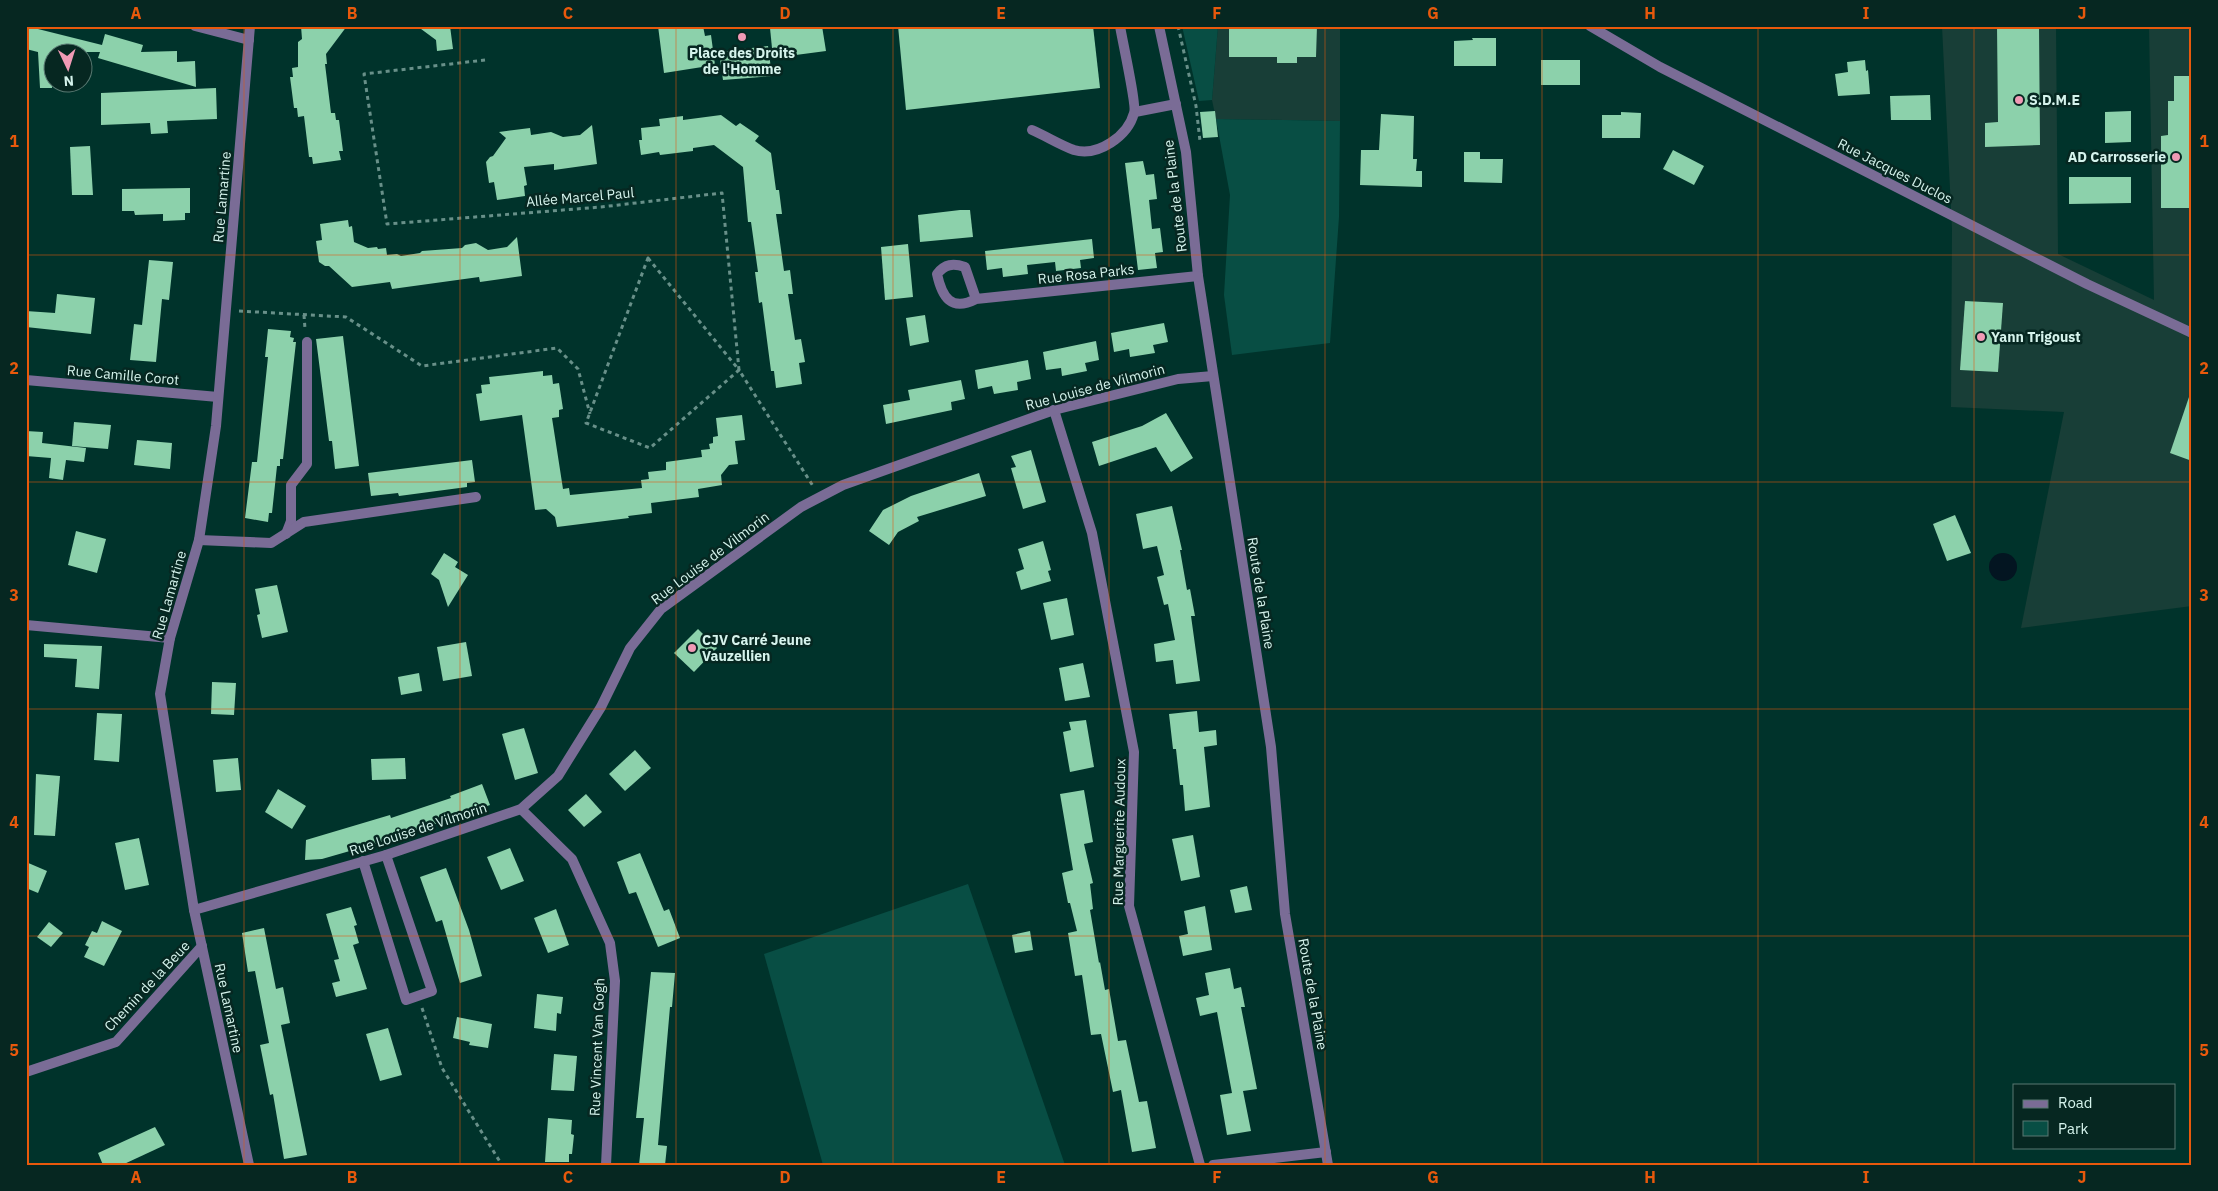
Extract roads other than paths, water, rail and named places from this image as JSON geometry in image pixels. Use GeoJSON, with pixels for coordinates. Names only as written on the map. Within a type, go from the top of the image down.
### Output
{"type":"FeatureCollection","features":[{"type":"Feature","properties":{"kind":"street"},"geometry":{"type":"LineString","coordinates":[[195,26],[249,40]]}},
{"type":"Feature","properties":{"kind":"street","name":"Rue Lamartine"},"geometry":{"type":"LineString","coordinates":[[249,1165],[194,910],[160,694],[170,638],[199,540],[218,398],[250,26]]}},
{"type":"Feature","properties":{"kind":"street"},"geometry":{"type":"LineString","coordinates":[[1032,130],[1075,150],[1090,150],[1110,144],[1124,132],[1135,112],[1120,26]]}},
{"type":"Feature","properties":{"kind":"street","name":"Route de la Plaine"},"geometry":{"type":"LineString","coordinates":[[1159,26],[1187,160],[1198,276],[1271,747],[1286,914],[1328,1165]]}},
{"type":"Feature","properties":{"kind":"street","name":"Rue Jacques Duclos"},"geometry":{"type":"LineString","coordinates":[[1590,26],[1678,76],[2087,284],[2192,333]]}},
{"type":"Feature","properties":{"kind":"street"},"geometry":{"type":"LineString","coordinates":[[1135,112],[1176,104]]}},
{"type":"Feature","properties":{"kind":"street","name":"Rue Rosa Parks"},"geometry":{"type":"LineString","coordinates":[[976,299],[1198,276]]}},
{"type":"Feature","properties":{"kind":"street"},"geometry":{"type":"LineString","coordinates":[[286,535],[291,521],[291,485],[307,464],[307,342]]}},
{"type":"Feature","properties":{"kind":"street","name":"Rue Louise de Vilmorin"},"geometry":{"type":"LineString","coordinates":[[194,910],[386,855],[522,809],[558,776],[601,708],[630,648],[660,609],[801,507],[820,496],[843,485],[1054,410],[1178,379],[1213,376]]}},
{"type":"Feature","properties":{"kind":"street","name":"Rue Camille Corot"},"geometry":{"type":"LineString","coordinates":[[26,380],[218,398]]}},
{"type":"Feature","properties":{"kind":"street","name":"Rue Marguerite Audoux"},"geometry":{"type":"LineString","coordinates":[[1054,410],[1092,533],[1134,752],[1129,906],[1200,1165]]}},
{"type":"Feature","properties":{"kind":"street"},"geometry":{"type":"LineString","coordinates":[[199,540],[271,542],[286,535],[304,522],[476,497]]}},
{"type":"Feature","properties":{"kind":"street"},"geometry":{"type":"LineString","coordinates":[[26,625],[170,638]]}},
{"type":"Feature","properties":{"kind":"street","name":"Rue Vincent Van Gogh"},"geometry":{"type":"LineString","coordinates":[[522,809],[572,859],[610,943],[615,981],[606,1165]]}},
{"type":"Feature","properties":{"kind":"street"},"geometry":{"type":"LineString","coordinates":[[363,861],[406,1000],[432,991],[386,855]]}},
{"type":"Feature","properties":{"kind":"street","name":"Chemin de la Beue"},"geometry":{"type":"LineString","coordinates":[[26,1072],[116,1042],[202,946]]}},
{"type":"Feature","properties":{"kind":"street"},"geometry":{"type":"LineString","coordinates":[[1213,1165],[1326,1152]]}},
{"type":"Feature","properties":{"kind":"place","name":"Place des Droits de l'Homme"},"geometry":{"type":"Point","coordinates":[742,37]}},
{"type":"Feature","properties":{"kind":"place","name":"S.D.M.E"},"geometry":{"type":"Point","coordinates":[2019,100]}},
{"type":"Feature","properties":{"kind":"place","name":"AD Carrosserie"},"geometry":{"type":"Point","coordinates":[2176,157]}},
{"type":"Feature","properties":{"kind":"place","name":"Yann Trigoust"},"geometry":{"type":"Point","coordinates":[1981,337]}},
{"type":"Feature","properties":{"kind":"place","name":"CJV Carré Jeune Vauzellien"},"geometry":{"type":"Point","coordinates":[692,648]}}]}
